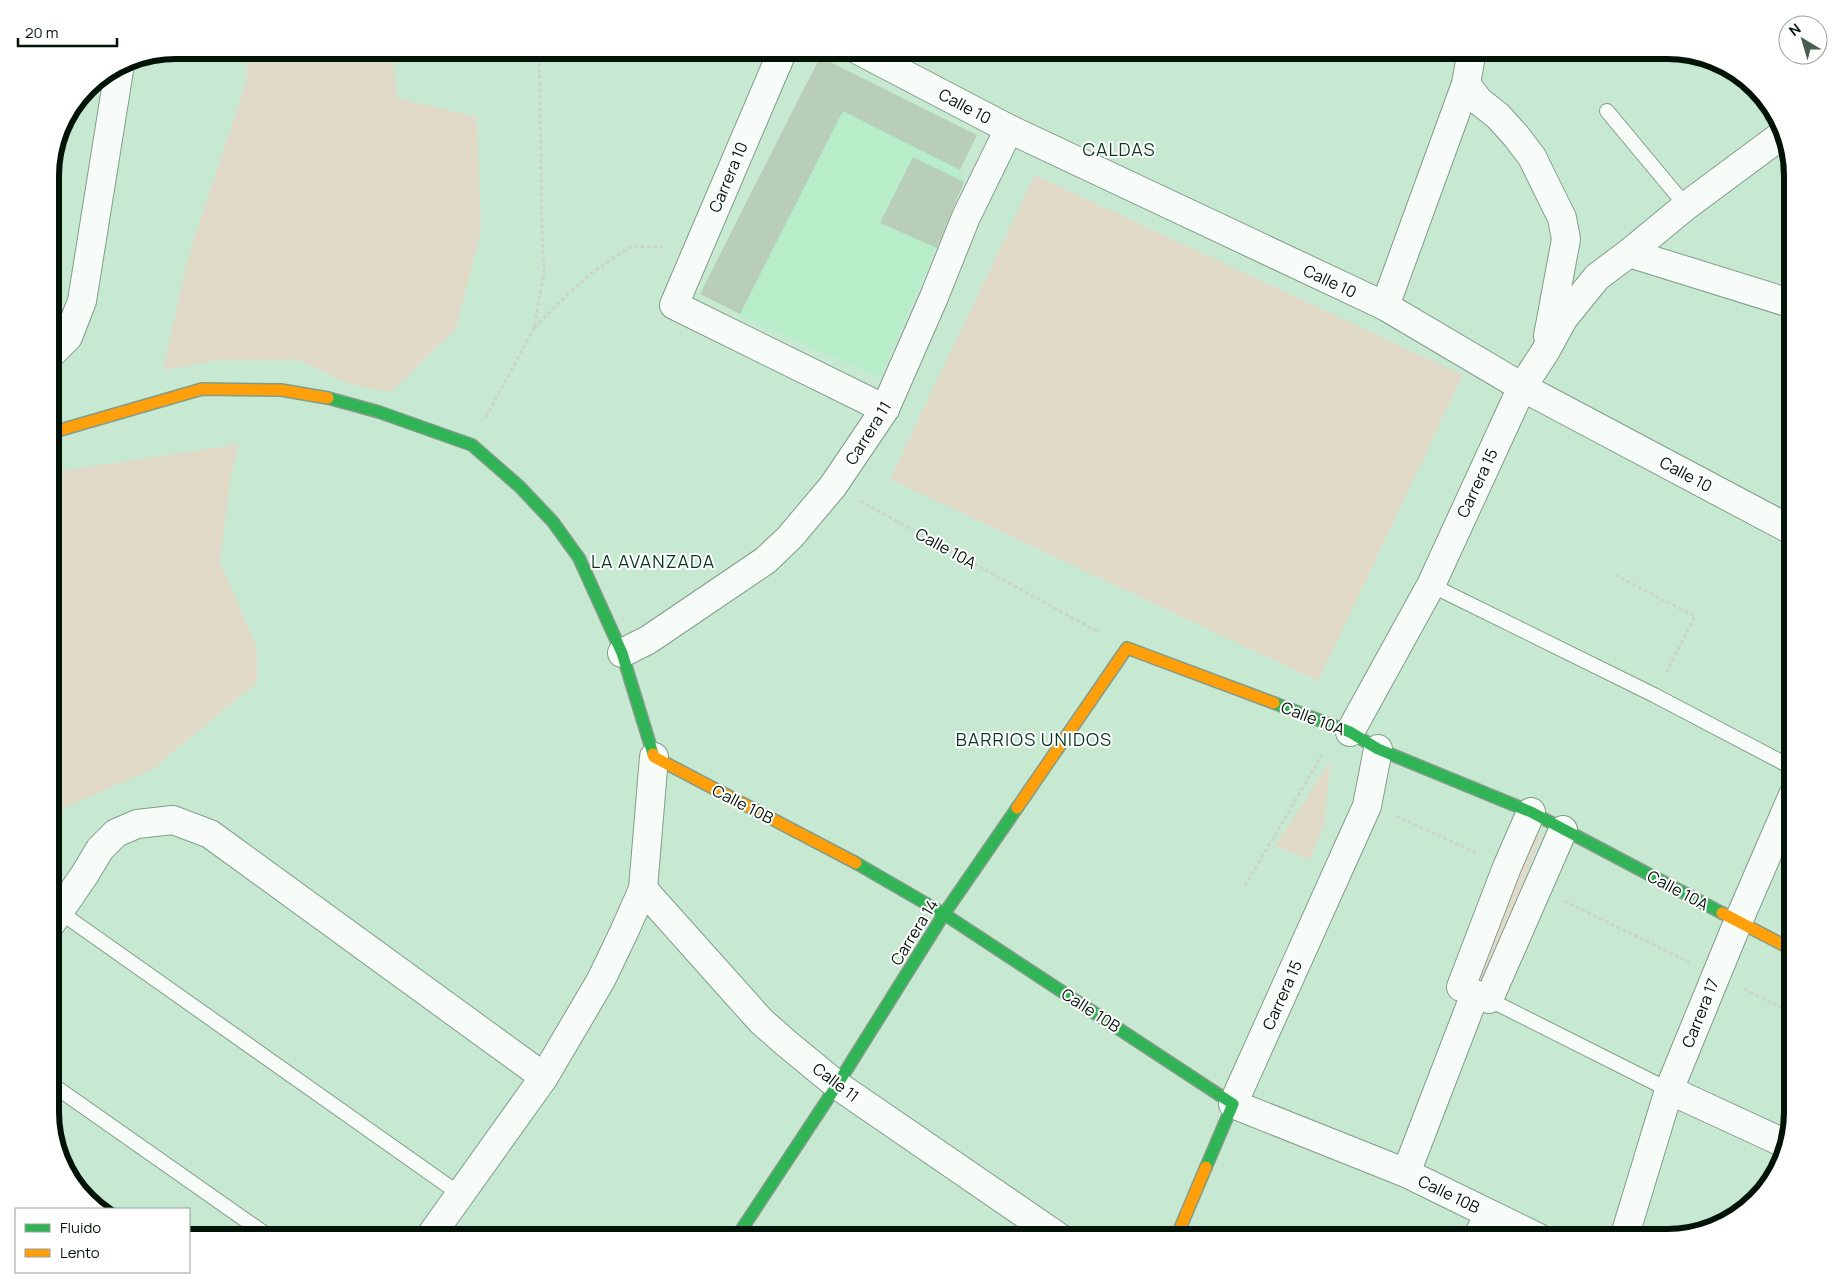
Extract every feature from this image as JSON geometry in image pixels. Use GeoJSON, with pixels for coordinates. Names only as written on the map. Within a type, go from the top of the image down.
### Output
{"type":"FeatureCollection","features":[{"type":"Feature","properties":{"kind":"main road"},"geometry":{"type":"LineString","coordinates":[[59,431],[202,389],[280,390],[331,399],[379,412],[472,445],[520,487],[558,529],[579,558],[622,653],[654,757]]}},
{"type":"Feature","properties":{"kind":"main road","name":"Calle 10A"},"geometry":{"type":"LineString","coordinates":[[1127,648],[1350,732],[1378,749],[1531,812],[1784,945]]}},
{"type":"Feature","properties":{"kind":"main road","name":"Carrera 14"},"geometry":{"type":"LineString","coordinates":[[742,1229],[838,1085],[944,914],[1127,648]]}},
{"type":"Feature","properties":{"kind":"main road","name":"Calle 10B"},"geometry":{"type":"LineString","coordinates":[[654,757],[865,868],[944,914],[1233,1104]]}},
{"type":"Feature","properties":{"kind":"main road","name":"Carrera 15"},"geometry":{"type":"LineString","coordinates":[[1180,1229],[1233,1104]]}},
{"type":"Feature","properties":{"kind":"street","name":"Carrera 10"},"geometry":{"type":"LineString","coordinates":[[779,59],[674,305],[885,409]]}},
{"type":"Feature","properties":{"kind":"street","name":"Calle 10"},"geometry":{"type":"LineString","coordinates":[[875,59],[1009,129],[1385,306],[1522,387],[1784,526]]}},
{"type":"Feature","properties":{"kind":"street"},"geometry":{"type":"LineString","coordinates":[[1385,306],[1466,84],[1470,59]]}},
{"type":"Feature","properties":{"kind":"street"},"geometry":{"type":"LineString","coordinates":[[59,346],[68,337],[82,301],[118,73]]}},
{"type":"Feature","properties":{"kind":"street"},"geometry":{"type":"LineString","coordinates":[[1466,84],[1479,102],[1498,116],[1532,157],[1562,218],[1566,239],[1545,352]]}},
{"type":"Feature","properties":{"kind":"street","name":"Carrera 11"},"geometry":{"type":"LineString","coordinates":[[622,653],[648,640],[766,560],[790,537],[833,486],[885,409],[934,297],[966,217],[1009,129]]}},
{"type":"Feature","properties":{"kind":"street","name":"Carrera 15"},"geometry":{"type":"LineString","coordinates":[[1350,732],[1431,585],[1522,387],[1545,352],[1563,319],[1597,277],[1686,206],[1778,138]]}},
{"type":"Feature","properties":{"kind":"street"},"geometry":{"type":"LineString","coordinates":[[1629,253],[1784,301]]}},
{"type":"Feature","properties":{"kind":"street","name":"Carrera 15"},"geometry":{"type":"LineString","coordinates":[[1233,1104],[1367,806],[1378,749]]}},
{"type":"Feature","properties":{"kind":"street"},"geometry":{"type":"LineString","coordinates":[[435,1229],[544,1077],[601,980],[643,889],[654,757]]}},
{"type":"Feature","properties":{"kind":"street"},"geometry":{"type":"LineString","coordinates":[[1406,1173],[1475,993],[1507,867],[1531,812]]}},
{"type":"Feature","properties":{"kind":"street","name":"Carrera 17"},"geometry":{"type":"LineString","coordinates":[[1627,1229],[1669,1090],[1784,816]]}},
{"type":"Feature","properties":{"kind":"street"},"geometry":{"type":"LineString","coordinates":[[59,906],[85,874],[100,849],[116,832],[137,824],[173,820],[210,834],[544,1077]]}},
{"type":"Feature","properties":{"kind":"street"},"geometry":{"type":"LineString","coordinates":[[1475,993],[1537,888],[1562,830]]}},
{"type":"Feature","properties":{"kind":"street","name":"Calle 11"},"geometry":{"type":"LineString","coordinates":[[643,889],[761,1021],[838,1085],[1047,1229]]}},
{"type":"Feature","properties":{"kind":"street"},"geometry":{"type":"LineString","coordinates":[[1669,1090],[1780,1140]]}},
{"type":"Feature","properties":{"kind":"street","name":"Calle 10B"},"geometry":{"type":"LineString","coordinates":[[1233,1104],[1406,1173],[1520,1229]]}},
{"type":"Feature","properties":{"kind":"lane"},"geometry":{"type":"LineString","coordinates":[[1607,111],[1686,206]]}},
{"type":"Feature","properties":{"kind":"lane"},"geometry":{"type":"LineString","coordinates":[[1431,585],[1784,763]]}},
{"type":"Feature","properties":{"kind":"lane"},"geometry":{"type":"LineString","coordinates":[[59,918],[461,1195]]}},
{"type":"Feature","properties":{"kind":"lane"},"geometry":{"type":"LineString","coordinates":[[1475,993],[1669,1090]]}},
{"type":"Feature","properties":{"kind":"lane"},"geometry":{"type":"LineString","coordinates":[[59,1089],[258,1229]]}},
{"type":"Feature","properties":{"kind":"lane"},"geometry":{"type":"LineString","coordinates":[[1473,1229],[1482,1211]]}},
{"type":"Feature","properties":{"kind":"path"},"geometry":{"type":"LineString","coordinates":[[472,445],[534,328],[544,273],[539,59]]}},
{"type":"Feature","properties":{"kind":"path"},"geometry":{"type":"LineString","coordinates":[[534,328],[593,272],[631,246],[698,248]]}},
{"type":"Feature","properties":{"kind":"path","name":"Calle 10A"},"geometry":{"type":"LineString","coordinates":[[833,486],[1127,648]]}},
{"type":"Feature","properties":{"kind":"path"},"geometry":{"type":"LineString","coordinates":[[1615,575],[1695,616],[1654,696]]}},
{"type":"Feature","properties":{"kind":"path"},"geometry":{"type":"LineString","coordinates":[[1246,886],[1329,742],[1350,732]]}},
{"type":"Feature","properties":{"kind":"path"},"geometry":{"type":"LineString","coordinates":[[1397,816],[1507,867]]}},
{"type":"Feature","properties":{"kind":"path"},"geometry":{"type":"LineString","coordinates":[[1537,888],[1784,1009]]}},
{"type":"Feature","properties":{"kind":"shaded area"},"geometry":{"type":"Polygon","coordinates":[[[247,59],[393,59],[397,98],[477,117],[481,231],[456,329],[391,392],[349,384],[298,360],[215,361],[163,370],[188,257],[246,82],[247,59]]]}},
{"type":"Feature","properties":{"kind":"shaded area"},"geometry":{"type":"Polygon","coordinates":[[[819,59],[824,59],[977,135],[960,170],[964,182],[880,377],[763,327],[700,294],[819,59]]]}},
{"type":"Feature","properties":{"kind":"shaded area"},"geometry":{"type":"Polygon","coordinates":[[[1035,175],[1463,375],[1318,681],[890,479],[1035,175]]]}},
{"type":"Feature","properties":{"kind":"shaded area"},"geometry":{"type":"Polygon","coordinates":[[[239,444],[231,476],[220,562],[257,647],[257,683],[151,770],[59,810],[59,472],[239,444]]]}},
{"type":"Feature","properties":{"kind":"shaded area"},"geometry":{"type":"Polygon","coordinates":[[[1331,760],[1324,824],[1310,860],[1275,846],[1331,760]]]}},
{"type":"Feature","properties":{"kind":"shaded area"},"geometry":{"type":"Polygon","coordinates":[[[1532,831],[1542,835],[1481,987],[1471,983],[1532,831]]]}},
{"type":"Feature","properties":{"kind":"building"},"geometry":{"type":"Polygon","coordinates":[[[819,59],[824,59],[977,135],[960,170],[843,111],[740,314],[700,294],[819,59]]]}},
{"type":"Feature","properties":{"kind":"building"},"geometry":{"type":"Polygon","coordinates":[[[913,157],[964,182],[937,248],[880,223],[913,157]]]}},
{"type":"Feature","properties":{"kind":"traffic: fast"},"geometry":{"type":"LineString","coordinates":[[328,398],[379,412],[472,445],[520,487],[553,522],[579,558],[622,653],[653,754]]}},
{"type":"Feature","properties":{"kind":"traffic: fast"},"geometry":{"type":"LineString","coordinates":[[1274,703],[1350,732],[1378,749],[1531,812],[1722,913]]}},
{"type":"Feature","properties":{"kind":"traffic: fast"},"geometry":{"type":"LineString","coordinates":[[742,1229],[837,1085],[944,914],[1017,808]]}},
{"type":"Feature","properties":{"kind":"traffic: fast"},"geometry":{"type":"LineString","coordinates":[[856,863],[944,914],[1233,1104],[1206,1167]]}},
{"type":"Feature","properties":{"kind":"traffic: slow"},"geometry":{"type":"LineString","coordinates":[[59,430],[202,389],[281,390],[328,398]]}},
{"type":"Feature","properties":{"kind":"traffic: slow"},"geometry":{"type":"LineString","coordinates":[[1017,808],[1127,648],[1274,703]]}},
{"type":"Feature","properties":{"kind":"traffic: slow"},"geometry":{"type":"LineString","coordinates":[[653,754],[654,757],[856,863]]}},
{"type":"Feature","properties":{"kind":"traffic: slow"},"geometry":{"type":"LineString","coordinates":[[1722,913],[1784,945]]}},
{"type":"Feature","properties":{"kind":"traffic: slow"},"geometry":{"type":"LineString","coordinates":[[1180,1229],[1206,1167]]}},
{"type":"Feature","properties":{"kind":"district","name":"CALDAS"},"geometry":{"type":"Point","coordinates":[1119,149]}},
{"type":"Feature","properties":{"kind":"district","name":"LA AVANZADA"},"geometry":{"type":"Point","coordinates":[653,561]}},
{"type":"Feature","properties":{"kind":"district","name":"BARRIOS UNIDOS"},"geometry":{"type":"Point","coordinates":[1034,739]}}]}
